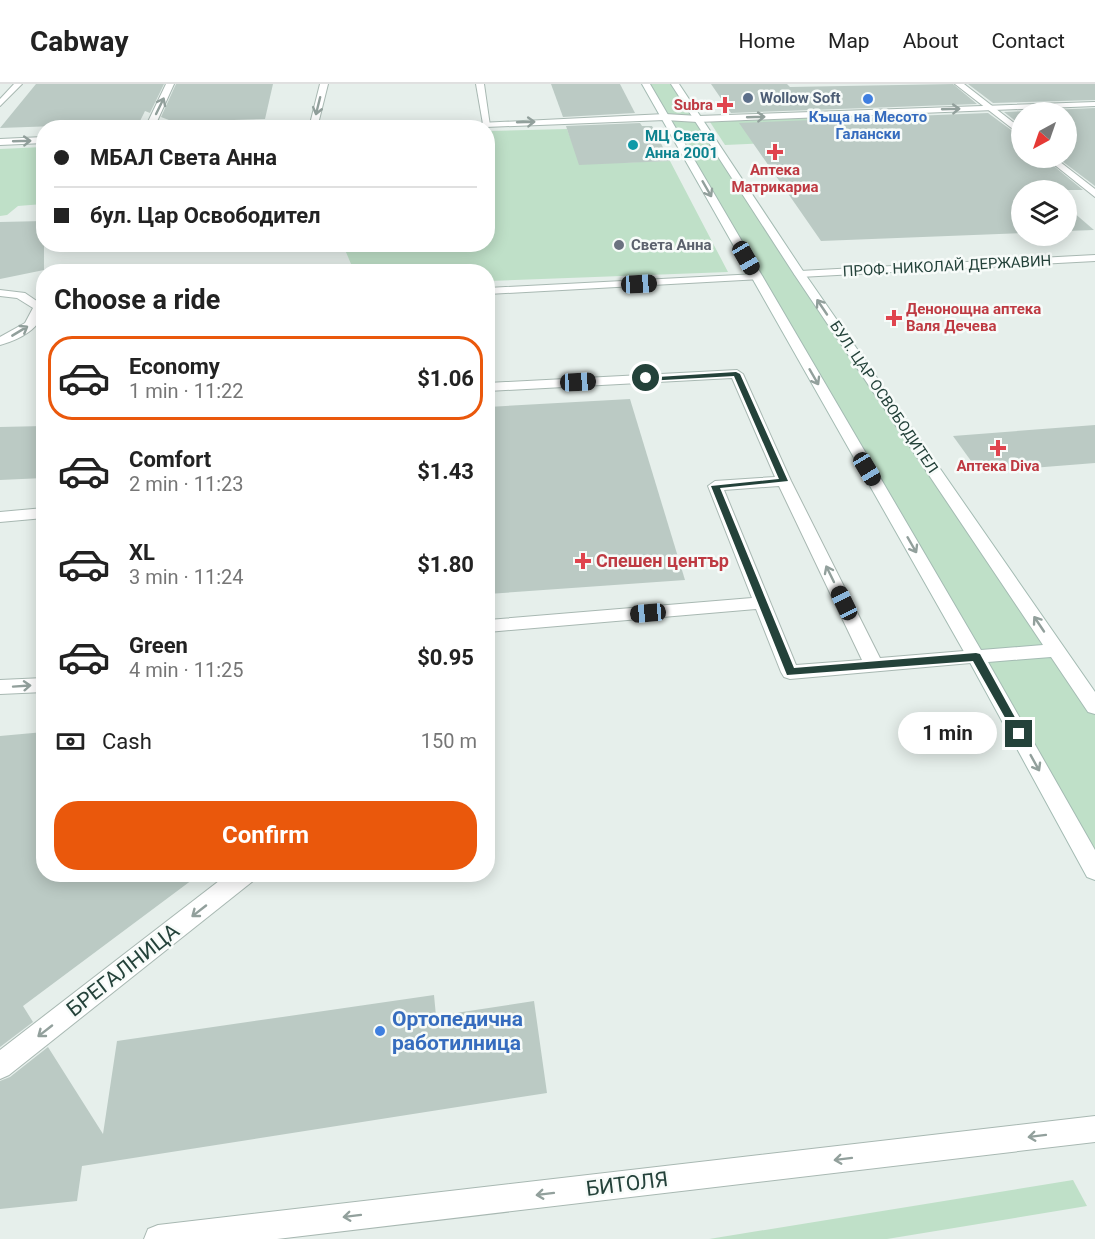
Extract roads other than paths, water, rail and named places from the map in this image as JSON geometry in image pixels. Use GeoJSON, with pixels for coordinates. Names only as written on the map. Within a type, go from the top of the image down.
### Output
{"type":"FeatureCollection","features":[{"type":"Feature","properties":{"kind":"street"},"geometry":{"type":"LineString","coordinates":[[0,104],[18,84]]}},
{"type":"Feature","properties":{"kind":"street"},"geometry":{"type":"LineString","coordinates":[[153,120],[170,84]]}},
{"type":"Feature","properties":{"kind":"street"},"geometry":{"type":"LineString","coordinates":[[315,120],[324,84]]}},
{"type":"Feature","properties":{"kind":"street"},"geometry":{"type":"LineString","coordinates":[[480,84],[486,120]]}},
{"type":"Feature","properties":{"kind":"street"},"geometry":{"type":"LineString","coordinates":[[646,84],[976,657],[1095,870]]}},
{"type":"Feature","properties":{"kind":"street","name":"БУЛ. ЦАР ОСВОБОДИТЕЛ"},"geometry":{"type":"LineString","coordinates":[[675,84],[800,274],[1095,707]]}},
{"type":"Feature","properties":{"kind":"street"},"geometry":{"type":"LineString","coordinates":[[959,84],[1011,125]]}},
{"type":"Feature","properties":{"kind":"street"},"geometry":{"type":"LineString","coordinates":[[495,124],[665,117],[698,119],[1095,104]]}},
{"type":"Feature","properties":{"kind":"street"},"geometry":{"type":"LineString","coordinates":[[0,142],[36,140]]}},
{"type":"Feature","properties":{"kind":"street"},"geometry":{"type":"LineString","coordinates":[[1062,168],[1095,194]]}},
{"type":"Feature","properties":{"kind":"street","name":"ПРОФ. НИКОЛАЙ ДЕРЖАВИН"},"geometry":{"type":"LineString","coordinates":[[800,274],[1095,258]]}},
{"type":"Feature","properties":{"kind":"street"},"geometry":{"type":"LineString","coordinates":[[495,291],[757,277]]}},
{"type":"Feature","properties":{"kind":"street"},"geometry":{"type":"LineString","coordinates":[[0,293],[22,295],[36,304]]}},
{"type":"Feature","properties":{"kind":"street"},"geometry":{"type":"LineString","coordinates":[[0,341],[30,325],[36,317]]}},
{"type":"Feature","properties":{"kind":"street"},"geometry":{"type":"LineString","coordinates":[[495,387],[736,374],[784,481],[874,665]]}},
{"type":"Feature","properties":{"kind":"street"},"geometry":{"type":"LineString","coordinates":[[784,481],[716,486],[790,672],[1057,650]]}},
{"type":"Feature","properties":{"kind":"street"},"geometry":{"type":"LineString","coordinates":[[0,517],[36,514]]}},
{"type":"Feature","properties":{"kind":"street"},"geometry":{"type":"LineString","coordinates":[[495,625],[762,603]]}},
{"type":"Feature","properties":{"kind":"street"},"geometry":{"type":"LineString","coordinates":[[0,687],[36,685]]}},
{"type":"Feature","properties":{"kind":"street","name":"БРЕГАЛНИЦА"},"geometry":{"type":"LineString","coordinates":[[0,1066],[235,882]]}},
{"type":"Feature","properties":{"kind":"street","name":"БИТОЛЯ"},"geometry":{"type":"LineString","coordinates":[[159,1239],[1095,1129]]}},
{"type":"Feature","properties":{"kind":"place","name":"Wollow Soft"},"geometry":{"type":"Point","coordinates":[748,98]}},
{"type":"Feature","properties":{"kind":"place","name":"Къща на Месото Галански"},"geometry":{"type":"Point","coordinates":[868,99]}},
{"type":"Feature","properties":{"kind":"place","name":"Subra"},"geometry":{"type":"Point","coordinates":[725,105]}},
{"type":"Feature","properties":{"kind":"place","name":"МЦ Света Анна 2001"},"geometry":{"type":"Point","coordinates":[633,145]}},
{"type":"Feature","properties":{"kind":"place","name":"Аптека Матрикариа"},"geometry":{"type":"Point","coordinates":[775,152]}},
{"type":"Feature","properties":{"kind":"place","name":"Света Анна"},"geometry":{"type":"Point","coordinates":[619,245]}},
{"type":"Feature","properties":{"kind":"place","name":"Денонощна аптека Валя Дечева"},"geometry":{"type":"Point","coordinates":[894,318]}},
{"type":"Feature","properties":{"kind":"place","name":"Аптека Diva"},"geometry":{"type":"Point","coordinates":[998,448]}},
{"type":"Feature","properties":{"kind":"place","name":"Спешен център"},"geometry":{"type":"Point","coordinates":[583,561]}},
{"type":"Feature","properties":{"kind":"place","name":"Ортопедична работилница"},"geometry":{"type":"Point","coordinates":[380,1031]}}]}
